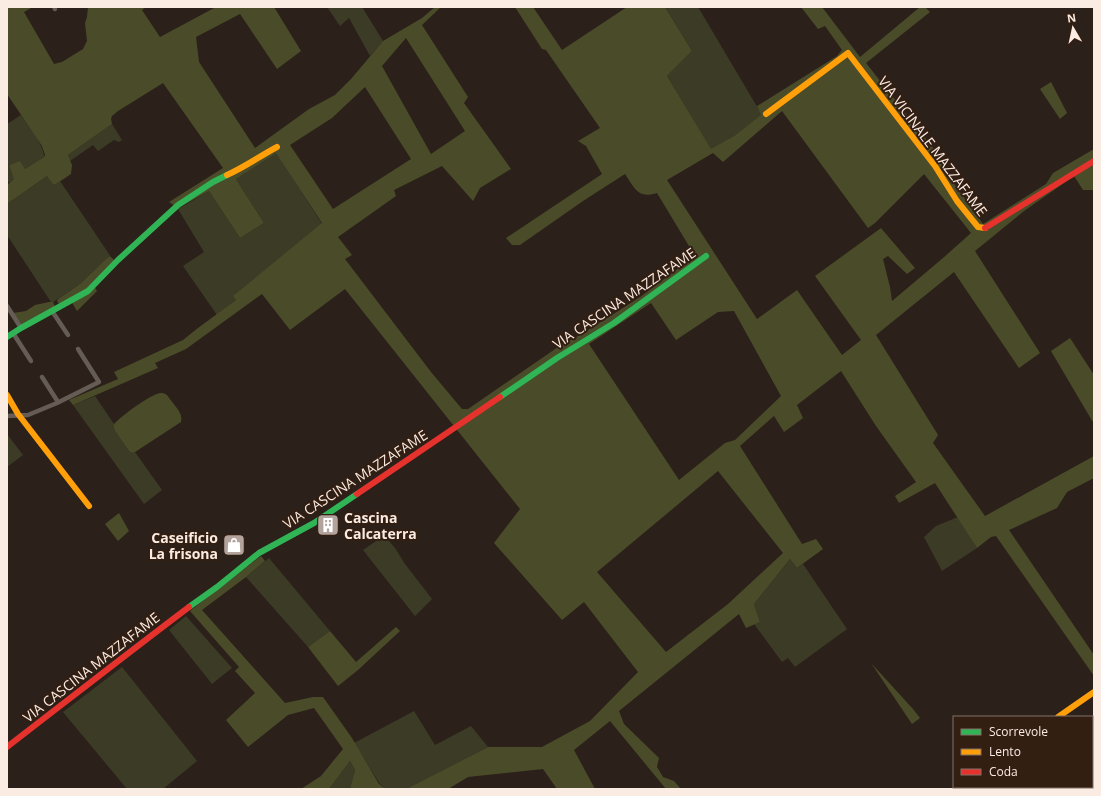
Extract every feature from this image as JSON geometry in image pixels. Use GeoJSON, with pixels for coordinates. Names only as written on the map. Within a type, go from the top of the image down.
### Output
{"type":"FeatureCollection","features":[{"type":"Feature","properties":{"kind":"street","name":"VIA VICINALE MAZZAFAME"},"geometry":{"type":"LineString","coordinates":[[766,114],[848,53],[935,166],[957,201],[978,227],[986,228],[1094,161]]}},
{"type":"Feature","properties":{"kind":"street"},"geometry":{"type":"LineString","coordinates":[[31,361],[10,335],[89,290],[118,260],[176,206],[219,179],[243,168],[261,155],[277,147]]}},
{"type":"Feature","properties":{"kind":"street","name":"VIA CASCINA MAZZAFAME"},"geometry":{"type":"LineString","coordinates":[[7,747],[142,642],[212,592],[259,553],[315,523],[467,418],[557,358],[614,323],[706,256]]}},
{"type":"Feature","properties":{"kind":"street"},"geometry":{"type":"LineString","coordinates":[[7,306],[21,328]]}},
{"type":"Feature","properties":{"kind":"street"},"geometry":{"type":"LineString","coordinates":[[52,311],[68,335]]}},
{"type":"Feature","properties":{"kind":"street"},"geometry":{"type":"LineString","coordinates":[[7,416],[28,415],[99,382],[78,349]]}},
{"type":"Feature","properties":{"kind":"street"},"geometry":{"type":"LineString","coordinates":[[42,377],[58,402]]}},
{"type":"Feature","properties":{"kind":"street"},"geometry":{"type":"LineString","coordinates":[[7,395],[20,415],[89,506]]}},
{"type":"Feature","properties":{"kind":"street"},"geometry":{"type":"LineString","coordinates":[[1059,716],[1094,692]]}},
{"type":"Feature","properties":{"kind":"green space"},"geometry":{"type":"Polygon","coordinates":[[[7,7],[33,7],[24,12],[54,64],[62,62],[83,49],[87,41],[85,23],[88,7],[146,7],[142,10],[160,37],[216,7],[274,7],[301,51],[277,69],[240,14],[196,37],[199,62],[255,148],[309,109],[335,95],[351,79],[383,41],[422,18],[435,7],[441,7],[422,25],[468,97],[464,103],[511,169],[480,188],[473,201],[442,166],[394,190],[396,196],[338,237],[352,255],[345,259],[431,372],[462,409],[468,409],[561,345],[582,334],[640,297],[695,256],[657,193],[651,195],[641,194],[625,174],[520,245],[512,245],[506,238],[602,174],[586,146],[578,141],[600,128],[546,50],[542,49],[515,7],[533,7],[562,50],[627,7],[665,7],[692,51],[667,76],[711,149],[734,136],[761,115],[757,106],[837,56],[842,50],[825,26],[818,29],[801,7],[822,7],[860,57],[920,7],[925,7],[930,12],[866,63],[942,159],[942,167],[983,224],[1046,184],[1053,173],[1094,149],[1094,190],[1083,190],[1074,176],[1024,211],[975,251],[1040,353],[1019,368],[954,272],[876,335],[938,435],[933,443],[985,516],[1094,456],[1094,478],[1067,492],[1057,508],[1009,530],[1094,655],[1094,676],[996,536],[991,537],[977,548],[935,483],[899,503],[895,496],[916,482],[876,426],[841,371],[797,405],[803,418],[784,432],[774,416],[740,446],[802,544],[816,539],[823,549],[797,568],[790,559],[754,604],[760,622],[746,628],[739,614],[619,711],[624,724],[659,758],[657,767],[663,777],[674,781],[681,789],[666,789],[610,721],[574,750],[595,789],[557,789],[543,769],[468,777],[448,789],[406,789],[488,747],[542,747],[590,721],[638,672],[584,602],[562,620],[494,543],[520,509],[345,289],[290,330],[262,294],[186,349],[155,363],[158,368],[73,405],[69,400],[118,379],[114,372],[183,340],[236,300],[233,296],[322,223],[276,153],[236,179],[264,223],[240,238],[209,191],[178,208],[169,202],[223,168],[163,83],[118,111],[112,116],[112,124],[68,155],[72,165],[71,174],[56,184],[53,184],[47,176],[7,204],[7,185],[14,179],[10,165],[20,161],[25,169],[45,155],[42,146],[7,94],[7,7]],[[406,38],[382,66],[431,154],[465,131],[406,38]],[[365,87],[332,118],[290,145],[333,209],[411,159],[365,87]],[[782,111],[723,162],[713,153],[667,180],[757,319],[797,290],[842,355],[861,340],[815,276],[881,228],[915,268],[907,274],[888,256],[883,259],[892,301],[971,233],[924,174],[875,223],[868,228],[782,111]],[[651,303],[589,344],[679,480],[725,443],[735,440],[781,396],[734,311],[718,312],[676,340],[651,303]],[[718,471],[597,572],[666,652],[728,604],[783,553],[718,471]]]}},
{"type":"Feature","properties":{"kind":"green space"},"geometry":{"type":"Polygon","coordinates":[[[327,7],[362,7],[383,41],[370,56],[349,18],[340,26],[327,7]]]}},
{"type":"Feature","properties":{"kind":"green space"},"geometry":{"type":"Polygon","coordinates":[[[665,7],[698,7],[762,115],[734,136],[711,150],[667,76],[692,51],[665,7]]]}},
{"type":"Feature","properties":{"kind":"green space"},"geometry":{"type":"Polygon","coordinates":[[[1051,82],[1067,113],[1060,119],[1040,89],[1051,82]]]}},
{"type":"Feature","properties":{"kind":"green space"},"geometry":{"type":"Polygon","coordinates":[[[21,115],[39,141],[44,157],[14,176],[14,179],[9,183],[7,179],[7,124],[21,115]]]}},
{"type":"Feature","properties":{"kind":"green space"},"geometry":{"type":"Polygon","coordinates":[[[112,124],[122,140],[119,142],[114,140],[98,151],[93,145],[70,161],[68,155],[112,124]]]}},
{"type":"Feature","properties":{"kind":"green space"},"geometry":{"type":"Polygon","coordinates":[[[276,152],[322,224],[234,296],[236,300],[217,315],[183,266],[204,252],[178,209],[209,191],[240,238],[264,223],[236,179],[276,152]]]}},
{"type":"Feature","properties":{"kind":"green space"},"geometry":{"type":"Polygon","coordinates":[[[47,176],[56,184],[60,181],[111,257],[107,258],[80,284],[53,302],[51,302],[7,235],[7,204],[47,176]]]}},
{"type":"Feature","properties":{"kind":"green space"},"geometry":{"type":"Polygon","coordinates":[[[109,257],[113,258],[114,262],[93,284],[97,291],[77,311],[70,299],[59,304],[57,301],[58,299],[80,284],[109,257]]]}},
{"type":"Feature","properties":{"kind":"green space"},"geometry":{"type":"Polygon","coordinates":[[[53,302],[55,307],[22,324],[13,313],[26,311],[35,305],[53,302]]]}},
{"type":"Feature","properties":{"kind":"green space"},"geometry":{"type":"Polygon","coordinates":[[[1070,338],[1094,375],[1094,424],[1051,351],[1070,338]]]}},
{"type":"Feature","properties":{"kind":"green space"},"geometry":{"type":"Polygon","coordinates":[[[160,393],[167,395],[177,408],[181,415],[181,422],[132,453],[115,431],[114,424],[129,411],[160,393]]]}},
{"type":"Feature","properties":{"kind":"green space"},"geometry":{"type":"Polygon","coordinates":[[[95,396],[114,424],[115,431],[129,451],[132,453],[135,452],[162,490],[144,504],[73,405],[95,396]]]}},
{"type":"Feature","properties":{"kind":"green space"},"geometry":{"type":"Polygon","coordinates":[[[7,434],[23,455],[7,467],[7,434]]]}},
{"type":"Feature","properties":{"kind":"green space"},"geometry":{"type":"Polygon","coordinates":[[[119,513],[129,531],[118,541],[105,524],[119,513]]]}},
{"type":"Feature","properties":{"kind":"green space"},"geometry":{"type":"Polygon","coordinates":[[[958,517],[977,548],[942,571],[924,537],[936,526],[958,517]]]}},
{"type":"Feature","properties":{"kind":"green space"},"geometry":{"type":"Polygon","coordinates":[[[379,539],[389,541],[432,599],[415,616],[363,550],[379,539]]]}},
{"type":"Feature","properties":{"kind":"green space"},"geometry":{"type":"Polygon","coordinates":[[[261,556],[265,561],[202,610],[285,703],[313,697],[323,697],[352,738],[379,784],[386,789],[350,789],[355,770],[350,761],[329,789],[301,789],[321,776],[343,749],[314,708],[288,715],[248,747],[226,720],[255,693],[235,671],[239,667],[190,611],[261,556]]]}},
{"type":"Feature","properties":{"kind":"green space"},"geometry":{"type":"Polygon","coordinates":[[[269,558],[330,631],[308,647],[246,577],[269,558]]]}},
{"type":"Feature","properties":{"kind":"green space"},"geometry":{"type":"Polygon","coordinates":[[[790,559],[797,568],[803,564],[847,629],[795,667],[788,658],[782,662],[754,624],[760,622],[754,604],[790,559]]]}},
{"type":"Feature","properties":{"kind":"green space"},"geometry":{"type":"Polygon","coordinates":[[[186,616],[232,668],[212,684],[169,630],[186,616]]]}},
{"type":"Feature","properties":{"kind":"green space"},"geometry":{"type":"Polygon","coordinates":[[[396,627],[400,631],[358,670],[338,686],[308,647],[330,631],[356,662],[396,627]]]}},
{"type":"Feature","properties":{"kind":"green space"},"geometry":{"type":"Polygon","coordinates":[[[871,663],[913,709],[920,718],[912,724],[871,663]]]}},
{"type":"Feature","properties":{"kind":"green space"},"geometry":{"type":"Polygon","coordinates":[[[122,667],[197,761],[163,789],[127,789],[63,712],[122,667]]]}},
{"type":"Feature","properties":{"kind":"green space"},"geometry":{"type":"Polygon","coordinates":[[[414,711],[435,745],[471,726],[488,747],[406,789],[386,789],[380,784],[354,743],[414,711]]]}},
{"type":"Feature","properties":{"kind":"green space"},"geometry":{"type":"Polygon","coordinates":[[[350,761],[355,770],[350,789],[329,789],[350,761]]]}},
{"type":"Feature","properties":{"kind":"traffic: fast"},"geometry":{"type":"LineString","coordinates":[[7,337],[88,291],[118,260],[178,205],[213,182],[227,175]]}},
{"type":"Feature","properties":{"kind":"traffic: fast"},"geometry":{"type":"LineString","coordinates":[[500,397],[557,358],[614,323],[706,256]]}},
{"type":"Feature","properties":{"kind":"traffic: fast"},"geometry":{"type":"LineString","coordinates":[[189,607],[217,587],[259,553],[314,523],[357,494]]}},
{"type":"Feature","properties":{"kind":"traffic: slow"},"geometry":{"type":"LineString","coordinates":[[766,114],[848,53],[935,166],[957,201],[978,227],[985,228]]}},
{"type":"Feature","properties":{"kind":"traffic: slow"},"geometry":{"type":"LineString","coordinates":[[227,175],[277,147]]}},
{"type":"Feature","properties":{"kind":"traffic: slow"},"geometry":{"type":"LineString","coordinates":[[7,395],[18,414],[89,506]]}},
{"type":"Feature","properties":{"kind":"traffic: slow"},"geometry":{"type":"LineString","coordinates":[[1059,716],[1094,692]]}},
{"type":"Feature","properties":{"kind":"traffic: jam"},"geometry":{"type":"LineString","coordinates":[[985,228],[1094,161]]}},
{"type":"Feature","properties":{"kind":"traffic: jam"},"geometry":{"type":"LineString","coordinates":[[357,494],[500,397]]}},
{"type":"Feature","properties":{"kind":"traffic: jam"},"geometry":{"type":"LineString","coordinates":[[7,747],[189,607]]}},
{"type":"Feature","properties":{"kind":"place","name":"Cascina Calcaterra"},"geometry":{"type":"Point","coordinates":[328,525]}},
{"type":"Feature","properties":{"kind":"place","name":"Caseificio La frisona"},"geometry":{"type":"Point","coordinates":[234,545]}}]}
